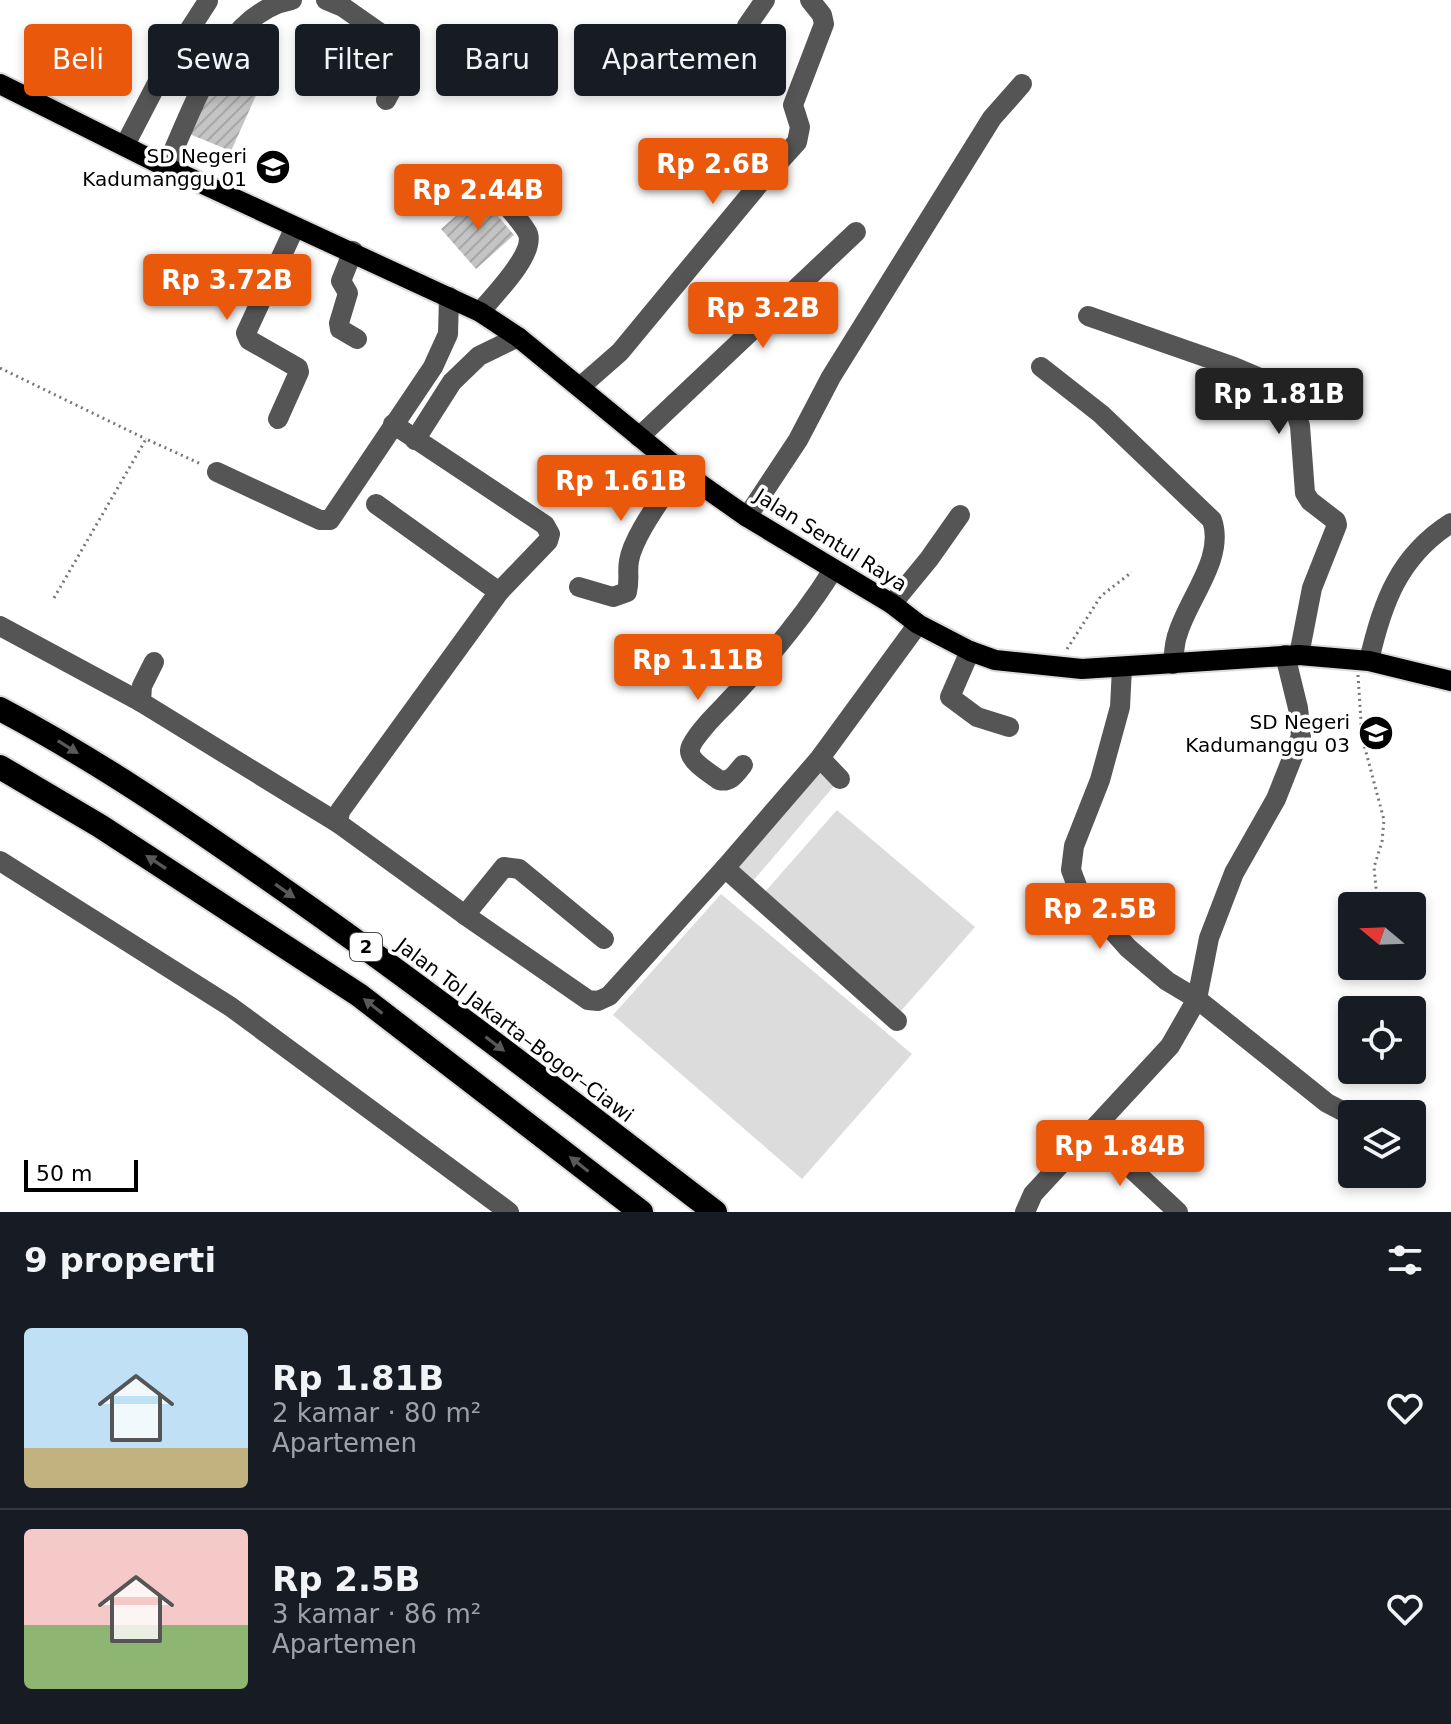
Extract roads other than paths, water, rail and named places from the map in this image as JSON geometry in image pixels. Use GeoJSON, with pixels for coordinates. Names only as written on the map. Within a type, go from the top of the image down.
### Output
{"type":"FeatureCollection","features":[{"type":"Feature","properties":{"kind":"highway","name":"Jalan Tol Jakarta–Bogor–Ciawi"},"geometry":{"type":"LineString","coordinates":[[0,709],[50,735],[161,804],[384,960],[715,1212]]}},
{"type":"Feature","properties":{"kind":"highway","name":"2"},"geometry":{"type":"LineString","coordinates":[[0,767],[100,826],[359,995],[641,1212]]}},
{"type":"Feature","properties":{"kind":"highway"},"geometry":{"type":"LineString","coordinates":[[674,1180],[724,1212]]}},
{"type":"Feature","properties":{"kind":"main road","name":"Jalan Sentul Raya"},"geometry":{"type":"LineString","coordinates":[[0,84],[166,167],[480,312],[518,337],[680,470],[747,517],[892,604],[918,624],[970,651],[995,660],[1060,668],[1122,668],[1292,655],[1363,660],[1451,681]]}},
{"type":"Feature","properties":{"kind":"street"},"geometry":{"type":"LineString","coordinates":[[166,167],[213,66],[228,44],[261,11],[292,0]]}},
{"type":"Feature","properties":{"kind":"street"},"geometry":{"type":"LineString","coordinates":[[326,0],[343,7],[400,47],[403,66],[386,100]]}},
{"type":"Feature","properties":{"kind":"street"},"geometry":{"type":"LineString","coordinates":[[748,24],[765,0]]}},
{"type":"Feature","properties":{"kind":"street"},"geometry":{"type":"LineString","coordinates":[[580,387],[620,352],[797,142],[800,127],[793,105],[824,24],[822,15],[810,0]]}},
{"type":"Feature","properties":{"kind":"street"},"geometry":{"type":"LineString","coordinates":[[125,145],[166,66],[208,1]]}},
{"type":"Feature","properties":{"kind":"street"},"geometry":{"type":"LineString","coordinates":[[747,517],[798,440],[831,377],[996,112],[1022,84]]}},
{"type":"Feature","properties":{"kind":"street"},"geometry":{"type":"LineString","coordinates":[[480,312],[528,248],[528,233],[484,180]]}},
{"type":"Feature","properties":{"kind":"street"},"geometry":{"type":"LineString","coordinates":[[278,419],[298,368],[249,340],[246,333],[295,227]]}},
{"type":"Feature","properties":{"kind":"street"},"geometry":{"type":"LineString","coordinates":[[639,437],[856,232]]}},
{"type":"Feature","properties":{"kind":"street"},"geometry":{"type":"LineString","coordinates":[[353,251],[341,281],[348,293],[339,323],[340,329],[357,339]]}},
{"type":"Feature","properties":{"kind":"street"},"geometry":{"type":"LineString","coordinates":[[217,472],[320,520],[330,520],[433,367],[448,334],[449,297]]}},
{"type":"Feature","properties":{"kind":"street"},"geometry":{"type":"LineString","coordinates":[[1025,1212],[1033,1194],[1170,1046],[1197,999],[1209,938],[1234,873],[1276,799],[1301,736],[1292,655],[1312,588],[1337,525],[1305,493],[1300,426],[1294,406],[1285,393],[1272,383],[1190,350],[1088,316]]}},
{"type":"Feature","properties":{"kind":"street"},"geometry":{"type":"LineString","coordinates":[[415,440],[452,382],[479,356],[518,337]]}},
{"type":"Feature","properties":{"kind":"street"},"geometry":{"type":"LineString","coordinates":[[433,367],[452,382]]}},
{"type":"Feature","properties":{"kind":"street"},"geometry":{"type":"LineString","coordinates":[[1041,367],[1101,414],[1212,520],[1216,532],[1211,560],[1177,634],[1173,664]]}},
{"type":"Feature","properties":{"kind":"street"},"geometry":{"type":"LineString","coordinates":[[338,823],[340,811],[499,592],[548,541],[550,534],[545,525],[393,424]]}},
{"type":"Feature","properties":{"kind":"street"},"geometry":{"type":"LineString","coordinates":[[579,587],[613,597],[627,592],[631,577],[628,562],[640,534],[680,470]]}},
{"type":"Feature","properties":{"kind":"street"},"geometry":{"type":"LineString","coordinates":[[376,504],[499,592]]}},
{"type":"Feature","properties":{"kind":"street"},"geometry":{"type":"LineString","coordinates":[[892,604],[960,515]]}},
{"type":"Feature","properties":{"kind":"street"},"geometry":{"type":"LineString","coordinates":[[1363,660],[1398,575],[1424,543],[1451,523]]}},
{"type":"Feature","properties":{"kind":"street"},"geometry":{"type":"LineString","coordinates":[[743,765],[731,779],[719,780],[691,756],[689,750],[721,709],[790,633],[833,570]]}},
{"type":"Feature","properties":{"kind":"street"},"geometry":{"type":"LineString","coordinates":[[0,626],[141,702],[338,823],[588,1000],[598,1001],[609,996],[820,758],[918,624]]}},
{"type":"Feature","properties":{"kind":"street"},"geometry":{"type":"LineString","coordinates":[[970,651],[950,697],[977,717],[1009,727]]}},
{"type":"Feature","properties":{"kind":"street"},"geometry":{"type":"LineString","coordinates":[[141,702],[142,686],[154,662]]}},
{"type":"Feature","properties":{"kind":"street"},"geometry":{"type":"LineString","coordinates":[[1122,668],[1120,707],[1100,780],[1074,846],[1071,870],[1080,894],[1128,948],[1167,981],[1197,999],[1338,1109]]}},
{"type":"Feature","properties":{"kind":"street"},"geometry":{"type":"LineString","coordinates":[[820,758],[840,779]]}},
{"type":"Feature","properties":{"kind":"street"},"geometry":{"type":"LineString","coordinates":[[0,861],[231,1007],[509,1212]]}},
{"type":"Feature","properties":{"kind":"street"},"geometry":{"type":"LineString","coordinates":[[465,915],[504,867],[510,866],[519,869],[604,939]]}},
{"type":"Feature","properties":{"kind":"street"},"geometry":{"type":"LineString","coordinates":[[725,868],[897,1021]]}},
{"type":"Feature","properties":{"kind":"street"},"geometry":{"type":"LineString","coordinates":[[1092,1132],[1178,1212]]}},
{"type":"Feature","properties":{"kind":"place","name":"SD Negeri Kadumanggu 01"},"geometry":{"type":"Point","coordinates":[273,167]}},
{"type":"Feature","properties":{"kind":"place","name":"SD Negeri Kadumanggu 03"},"geometry":{"type":"Point","coordinates":[1376,733]}}]}
